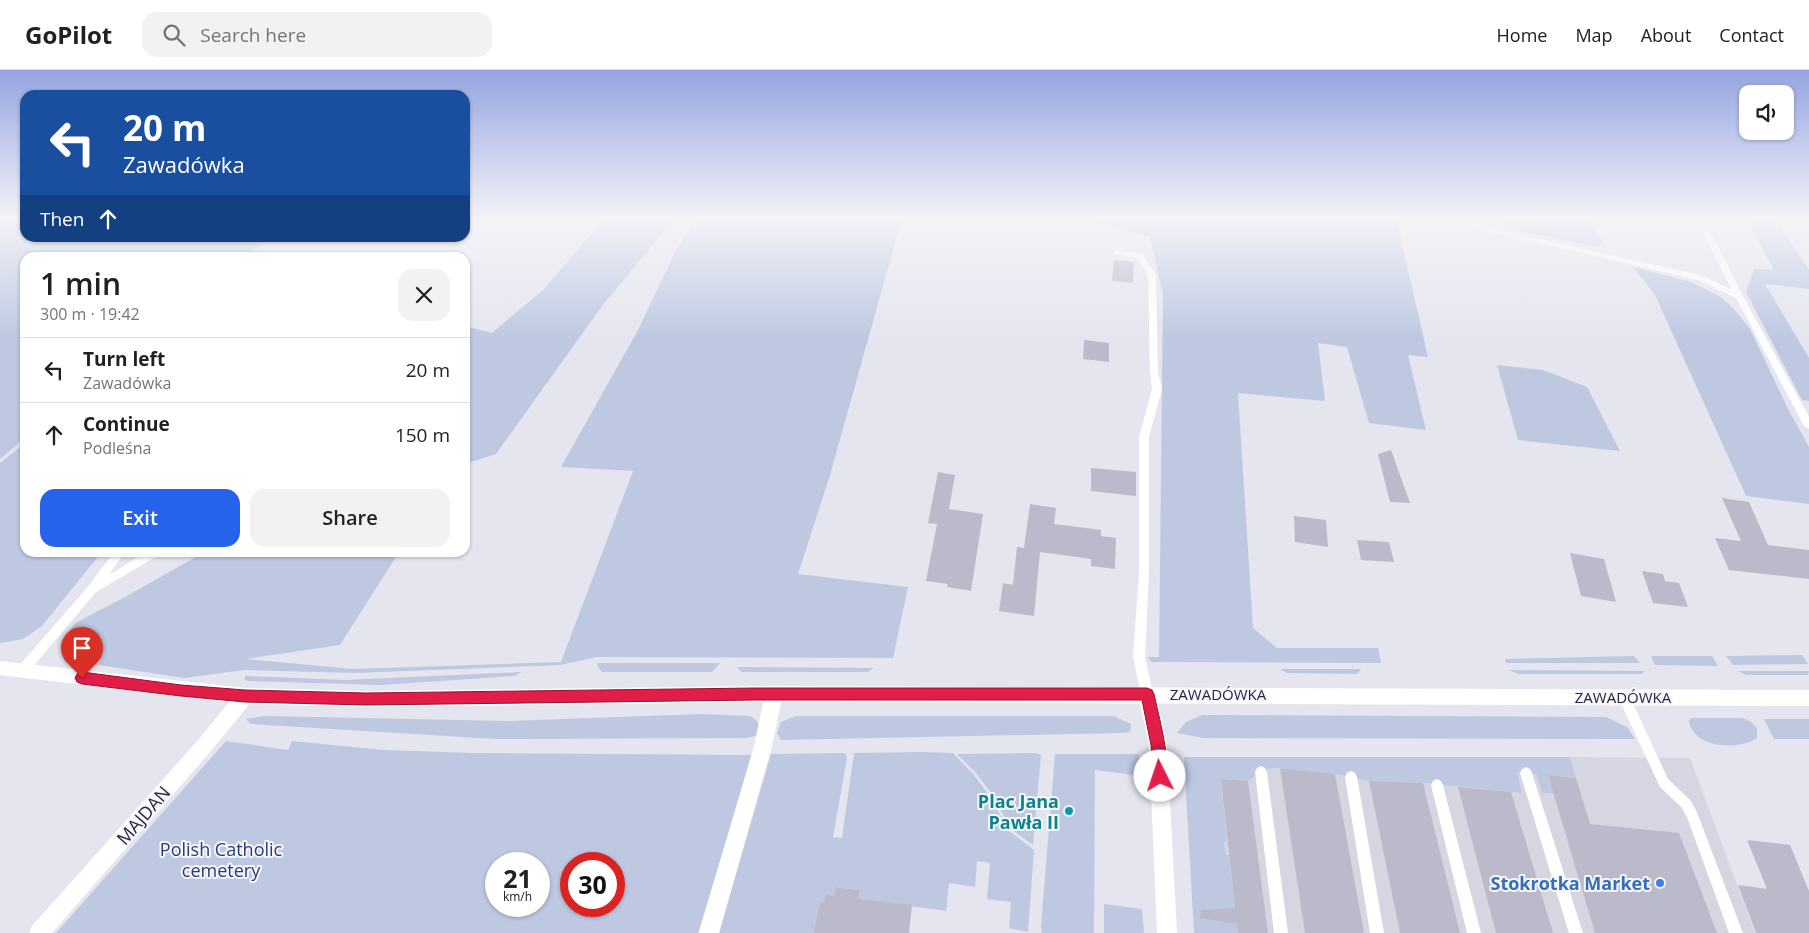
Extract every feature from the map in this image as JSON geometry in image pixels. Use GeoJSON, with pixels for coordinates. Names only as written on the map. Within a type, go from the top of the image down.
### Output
{"type":"FeatureCollection","features":[{"type":"Feature","properties":{"kind":"main road","name":"ZAWADÓWKA"},"geometry":{"type":"LineString","coordinates":[[0,668],[245,696],[366,699],[774,694],[1809,698]]}},
{"type":"Feature","properties":{"kind":"main road"},"geometry":{"type":"LineString","coordinates":[[709,933],[763,746],[774,694]]}},
{"type":"Feature","properties":{"kind":"main road"},"geometry":{"type":"LineString","coordinates":[[1147,694],[1158,745],[1167,933]]}},
{"type":"Feature","properties":{"kind":"main road","name":"MAJDAN"},"geometry":{"type":"LineString","coordinates":[[40,933],[205,745],[245,696]]}},
{"type":"Feature","properties":{"kind":"lane"},"geometry":{"type":"LineString","coordinates":[[1141,258],[1152,275],[1154,373],[1157,389],[1144,437],[1144,572],[1139,657],[1147,694]]}},
{"type":"Feature","properties":{"kind":"lane"},"geometry":{"type":"LineString","coordinates":[[1614,258],[1700,278],[1739,296]]}},
{"type":"Feature","properties":{"kind":"lane"},"geometry":{"type":"LineString","coordinates":[[1720,258],[1809,426]]}},
{"type":"Feature","properties":{"kind":"lane"},"geometry":{"type":"LineString","coordinates":[[22,671],[91,591],[116,557]]}},
{"type":"Feature","properties":{"kind":"lane"},"geometry":{"type":"LineString","coordinates":[[91,591],[148,557]]}},
{"type":"Feature","properties":{"kind":"lane"},"geometry":{"type":"LineString","coordinates":[[1624,697],[1664,783],[1686,804],[1692,814],[1736,933]]}},
{"type":"Feature","properties":{"kind":"lane"},"geometry":{"type":"LineString","coordinates":[[1261,772],[1282,933]]}},
{"type":"Feature","properties":{"kind":"lane"},"geometry":{"type":"LineString","coordinates":[[1526,773],[1576,933]]}},
{"type":"Feature","properties":{"kind":"lane"},"geometry":{"type":"LineString","coordinates":[[1350,777],[1377,933]]}},
{"type":"Feature","properties":{"kind":"lane"},"geometry":{"type":"LineString","coordinates":[[1437,785],[1474,933]]}},
{"type":"Feature","properties":{"kind":"shaded area"},"geometry":{"type":"Polygon","coordinates":[[[1570,757],[1690,758],[1755,933],[1238,933],[1237,924],[1233,923],[1235,908],[1229,856],[1226,855],[1224,841],[1227,841],[1221,779],[1248,781],[1267,769],[1280,768],[1335,774],[1369,781],[1423,783],[1522,793],[1517,772],[1536,774],[1542,793],[1553,794],[1548,775],[1576,778],[1570,757]]]}},
{"type":"Feature","properties":{"kind":"green space"},"geometry":{"type":"Polygon","coordinates":[[[0,258],[20,258],[20,442],[0,459],[0,258]]]}},
{"type":"Feature","properties":{"kind":"green space"},"geometry":{"type":"Polygon","coordinates":[[[570,258],[642,258],[602,306],[496,454],[470,462],[470,327],[492,333],[544,289],[570,258]]]}},
{"type":"Feature","properties":{"kind":"green space"},"geometry":{"type":"Polygon","coordinates":[[[672,258],[891,258],[830,475],[798,574],[908,587],[893,658],[597,657],[560,665],[355,673],[244,670],[184,678],[98,665],[101,659],[72,655],[64,649],[64,639],[75,623],[196,557],[396,557],[340,645],[246,659],[353,669],[561,662],[633,471],[561,467],[638,330],[672,258]]]}},
{"type":"Feature","properties":{"kind":"green space"},"geometry":{"type":"Polygon","coordinates":[[[1155,258],[1405,258],[1428,357],[1408,355],[1426,430],[1369,423],[1347,347],[1318,343],[1325,401],[1238,393],[1253,628],[1277,648],[1378,648],[1381,663],[1152,662],[1147,657],[1159,657],[1163,295],[1155,258]]]}},
{"type":"Feature","properties":{"kind":"green space"},"geometry":{"type":"Polygon","coordinates":[[[1768,258],[1801,258],[1809,270],[1809,289],[1765,284],[1809,358],[1809,401],[1802,400],[1746,292],[1754,269],[1774,270],[1768,258]]]}},
{"type":"Feature","properties":{"kind":"green space"},"geometry":{"type":"Polygon","coordinates":[[[1633,267],[1691,282],[1721,297],[1734,309],[1750,329],[1787,407],[1809,447],[1809,504],[1746,496],[1655,295],[1633,267]]]}},
{"type":"Feature","properties":{"kind":"green space"},"geometry":{"type":"Polygon","coordinates":[[[1497,365],[1543,370],[1587,387],[1620,451],[1518,440],[1497,365]]]}},
{"type":"Feature","properties":{"kind":"green space"},"geometry":{"type":"Polygon","coordinates":[[[20,447],[20,557],[98,557],[42,626],[23,639],[0,643],[0,463],[20,447]]]}},
{"type":"Feature","properties":{"kind":"green space"},"geometry":{"type":"Polygon","coordinates":[[[1802,655],[1808,664],[1733,665],[1726,656],[1802,655]]]}},
{"type":"Feature","properties":{"kind":"green space"},"geometry":{"type":"Polygon","coordinates":[[[1634,656],[1640,663],[1506,663],[1505,659],[1634,656]]]}},
{"type":"Feature","properties":{"kind":"green space"},"geometry":{"type":"Polygon","coordinates":[[[1651,656],[1712,656],[1718,666],[1655,665],[1651,656]]]}},
{"type":"Feature","properties":{"kind":"green space"},"geometry":{"type":"Polygon","coordinates":[[[597,663],[720,663],[712,672],[602,672],[597,663]]]}},
{"type":"Feature","properties":{"kind":"green space"},"geometry":{"type":"Polygon","coordinates":[[[737,667],[874,668],[868,672],[742,672],[737,667]]]}},
{"type":"Feature","properties":{"kind":"green space"},"geometry":{"type":"Polygon","coordinates":[[[1280,669],[1361,669],[1357,674],[1287,673],[1280,669]]]}},
{"type":"Feature","properties":{"kind":"green space"},"geometry":{"type":"Polygon","coordinates":[[[1509,670],[1644,671],[1642,674],[1518,674],[1509,670]]]}},
{"type":"Feature","properties":{"kind":"green space"},"geometry":{"type":"Polygon","coordinates":[[[1738,671],[1809,671],[1808,675],[1746,675],[1738,671]]]}},
{"type":"Feature","properties":{"kind":"green space"},"geometry":{"type":"Polygon","coordinates":[[[522,672],[514,676],[381,685],[248,681],[244,679],[246,676],[345,680],[522,672]]]}},
{"type":"Feature","properties":{"kind":"green space"},"geometry":{"type":"Polygon","coordinates":[[[702,714],[749,716],[757,722],[760,731],[755,736],[746,738],[496,739],[251,724],[246,719],[265,716],[508,721],[702,714]]]}},
{"type":"Feature","properties":{"kind":"green space"},"geometry":{"type":"Polygon","coordinates":[[[1202,715],[1606,717],[1627,727],[1635,739],[1203,738],[1177,733],[1186,722],[1202,715]]]}},
{"type":"Feature","properties":{"kind":"green space"},"geometry":{"type":"Polygon","coordinates":[[[796,716],[1114,716],[1131,724],[1130,732],[1121,733],[781,740],[777,733],[781,722],[796,716]]]}},
{"type":"Feature","properties":{"kind":"green space"},"geometry":{"type":"Polygon","coordinates":[[[1691,718],[1743,718],[1757,728],[1757,738],[1739,745],[1707,742],[1692,730],[1689,721],[1691,718]]]}},
{"type":"Feature","properties":{"kind":"green space"},"geometry":{"type":"Polygon","coordinates":[[[1764,719],[1809,719],[1809,739],[1774,739],[1764,719]]]}},
{"type":"Feature","properties":{"kind":"green space","name":"Polish Catholic cemetery"},"geometry":{"type":"Polygon","coordinates":[[[226,741],[288,750],[292,741],[384,750],[474,753],[752,755],[698,933],[56,933],[226,741]]]}},
{"type":"Feature","properties":{"kind":"green space"},"geometry":{"type":"Polygon","coordinates":[[[845,753],[847,758],[833,837],[842,838],[854,753],[953,753],[974,775],[992,799],[1008,830],[1034,850],[1028,932],[1009,928],[1011,902],[987,899],[990,863],[977,861],[975,887],[949,883],[946,911],[859,899],[860,890],[837,887],[835,896],[824,903],[820,903],[813,932],[819,933],[719,933],[771,754],[845,753]]]}},
{"type":"Feature","properties":{"kind":"green space"},"geometry":{"type":"Polygon","coordinates":[[[1037,753],[1041,755],[1033,845],[1010,828],[994,797],[976,773],[957,754],[1037,753]]]}},
{"type":"Feature","properties":{"kind":"green space","name":"Plac Jana Pawła II"},"geometry":{"type":"Polygon","coordinates":[[[1055,754],[1139,754],[1141,776],[1095,770],[1094,933],[1042,933],[1041,926],[1055,754]]]}},
{"type":"Feature","properties":{"kind":"green space"},"geometry":{"type":"Polygon","coordinates":[[[1184,757],[1570,757],[1576,778],[1548,775],[1554,794],[1542,793],[1536,774],[1517,772],[1522,793],[1423,783],[1369,781],[1335,774],[1280,768],[1267,769],[1248,781],[1221,779],[1227,841],[1224,842],[1226,855],[1229,855],[1235,908],[1233,923],[1237,924],[1238,933],[1194,933],[1184,757]]]}},
{"type":"Feature","properties":{"kind":"green space"},"geometry":{"type":"Polygon","coordinates":[[[1104,904],[1142,909],[1144,933],[1104,933],[1104,904]]]}},
{"type":"Feature","properties":{"kind":"building"},"geometry":{"type":"Polygon","coordinates":[[[1114,260],[1134,262],[1133,283],[1112,281],[1114,260]]]}},
{"type":"Feature","properties":{"kind":"building"},"geometry":{"type":"Polygon","coordinates":[[[1084,340],[1109,343],[1109,362],[1083,359],[1084,340]]]}},
{"type":"Feature","properties":{"kind":"building"},"geometry":{"type":"Polygon","coordinates":[[[1391,450],[1410,503],[1390,502],[1378,454],[1391,450]]]}},
{"type":"Feature","properties":{"kind":"building"},"geometry":{"type":"Polygon","coordinates":[[[1091,468],[1136,472],[1136,496],[1091,491],[1091,468]]]}},
{"type":"Feature","properties":{"kind":"building"},"geometry":{"type":"Polygon","coordinates":[[[938,472],[955,475],[949,509],[983,514],[971,591],[947,587],[948,584],[926,581],[937,524],[928,523],[938,472]]]}},
{"type":"Feature","properties":{"kind":"building"},"geometry":{"type":"Polygon","coordinates":[[[1722,498],[1749,502],[1768,545],[1809,550],[1809,579],[1729,570],[1715,538],[1741,541],[1722,498]]]}},
{"type":"Feature","properties":{"kind":"building"},"geometry":{"type":"Polygon","coordinates":[[[1030,504],[1056,508],[1054,524],[1101,530],[1101,536],[1116,538],[1115,569],[1091,566],[1091,559],[1040,552],[1034,616],[999,611],[1003,583],[1013,585],[1017,547],[1024,548],[1030,504]]]}},
{"type":"Feature","properties":{"kind":"building"},"geometry":{"type":"Polygon","coordinates":[[[1294,516],[1326,520],[1328,547],[1295,542],[1294,516]]]}},
{"type":"Feature","properties":{"kind":"building"},"geometry":{"type":"Polygon","coordinates":[[[1357,540],[1389,542],[1394,562],[1361,560],[1357,540]]]}},
{"type":"Feature","properties":{"kind":"building"},"geometry":{"type":"Polygon","coordinates":[[[1570,553],[1604,559],[1616,602],[1581,596],[1570,553]]]}},
{"type":"Feature","properties":{"kind":"building"},"geometry":{"type":"Polygon","coordinates":[[[1642,571],[1663,574],[1665,581],[1679,583],[1688,607],[1653,603],[1642,571]]]}},
{"type":"Feature","properties":{"kind":"building"},"geometry":{"type":"Polygon","coordinates":[[[1280,768],[1335,774],[1364,933],[1305,933],[1280,768]]]}},
{"type":"Feature","properties":{"kind":"building"},"geometry":{"type":"Polygon","coordinates":[[[1548,775],[1576,778],[1590,824],[1679,833],[1717,933],[1595,933],[1548,775]]]}},
{"type":"Feature","properties":{"kind":"building"},"geometry":{"type":"Polygon","coordinates":[[[1221,779],[1248,781],[1268,933],[1238,933],[1237,924],[1200,918],[1201,910],[1235,908],[1221,779]]]}},
{"type":"Feature","properties":{"kind":"building"},"geometry":{"type":"Polygon","coordinates":[[[1369,781],[1423,783],[1460,933],[1400,933],[1369,781]]]}},
{"type":"Feature","properties":{"kind":"building"},"geometry":{"type":"Polygon","coordinates":[[[1458,787],[1511,792],[1553,933],[1496,933],[1458,787]]]}},
{"type":"Feature","properties":{"kind":"building"},"geometry":{"type":"Polygon","coordinates":[[[1747,840],[1790,845],[1809,891],[1809,933],[1756,933],[1738,885],[1767,889],[1747,840]]]}},
{"type":"Feature","properties":{"kind":"building"},"geometry":{"type":"Polygon","coordinates":[[[836,887],[860,890],[859,899],[912,905],[909,933],[813,933],[820,902],[824,903],[826,895],[835,896],[836,887]]]}},
{"type":"Feature","properties":{"kind":"place","name":"Plac Jana Pawła II"},"geometry":{"type":"Point","coordinates":[1069,811]}},
{"type":"Feature","properties":{"kind":"place","name":"Stokrotka Market"},"geometry":{"type":"Point","coordinates":[1660,883]}},
{"type":"Feature","properties":{"kind":"route"},"geometry":{"type":"LineString","coordinates":[[82,678],[245,696],[366,699],[755,694],[1147,694],[1158,745],[1160,776]]}}]}
